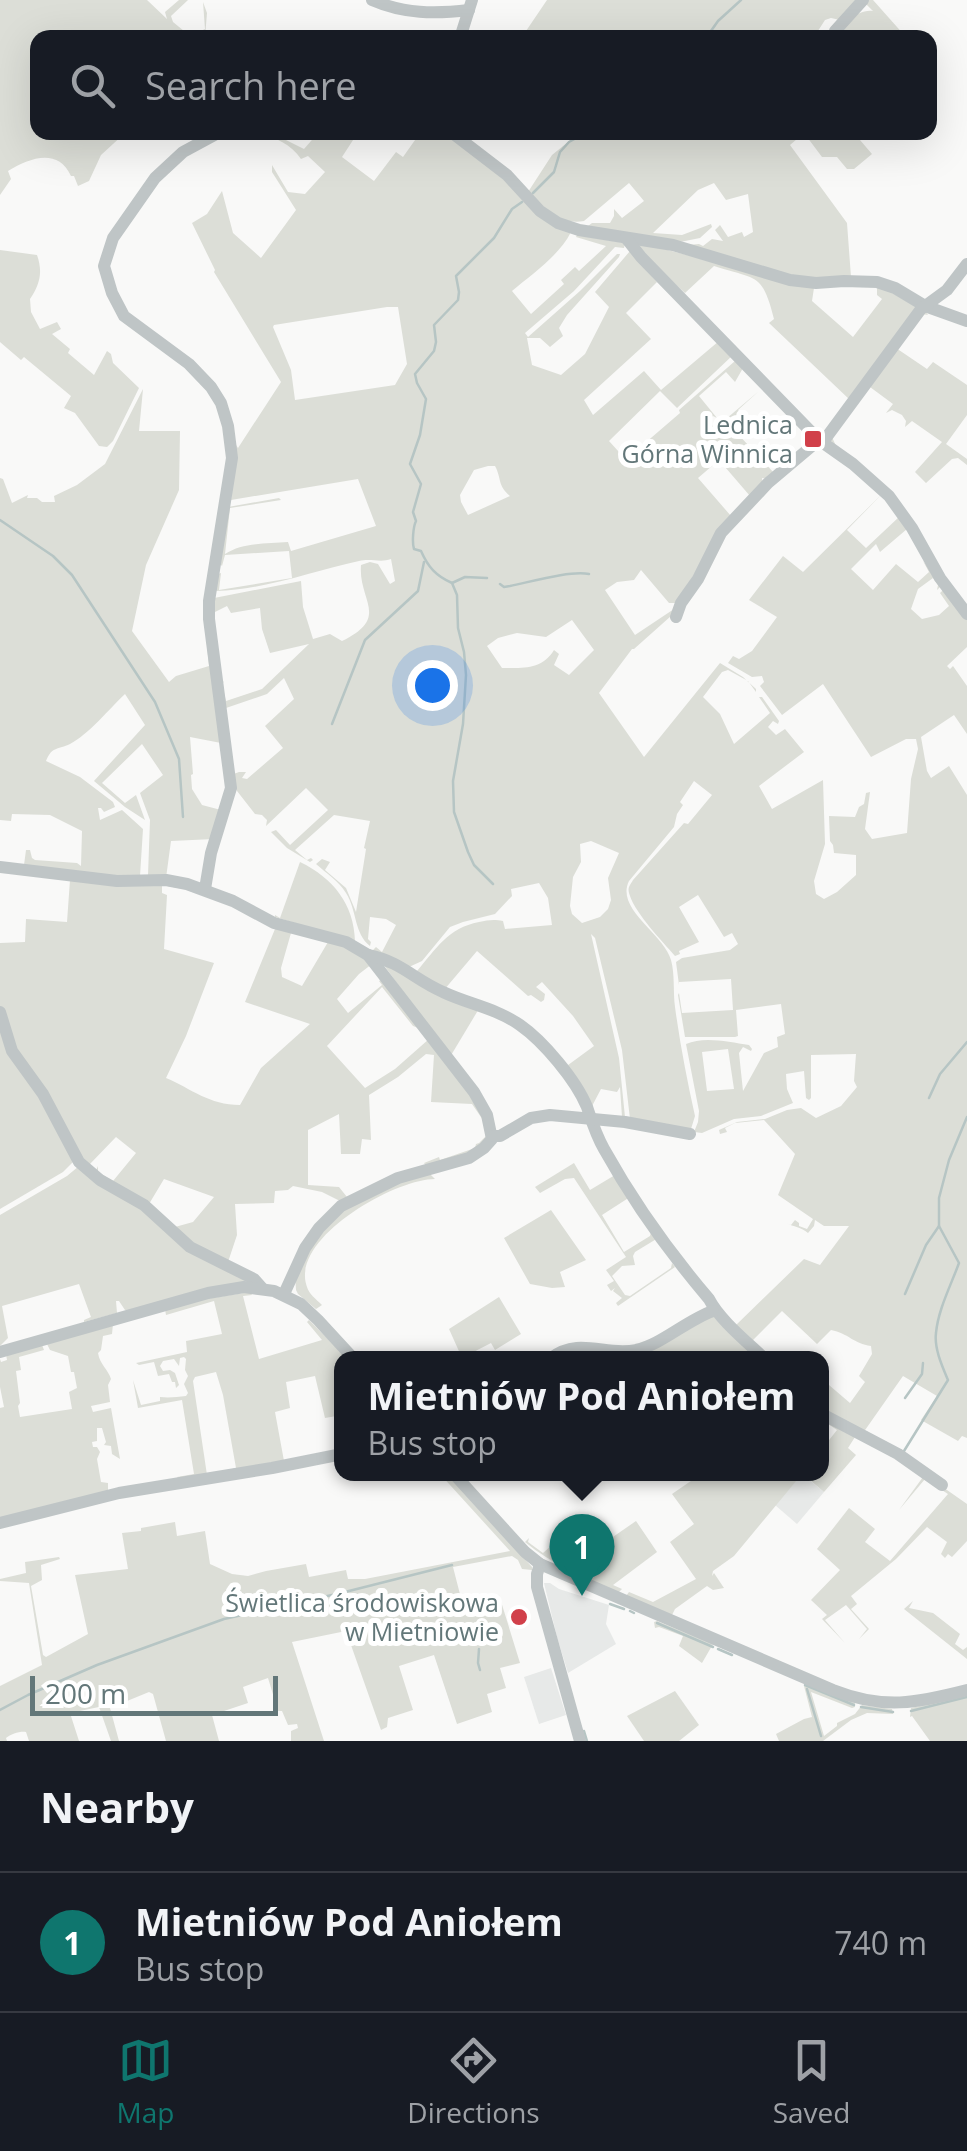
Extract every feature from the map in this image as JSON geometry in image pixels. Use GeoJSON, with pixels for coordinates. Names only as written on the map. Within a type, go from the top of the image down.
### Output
{"type":"FeatureCollection","features":[{"type":"Feature","properties":{"kind":"street"},"geometry":{"type":"LineString","coordinates":[[372,0],[428,14],[470,5],[462,30]]}},
{"type":"Feature","properties":{"kind":"street"},"geometry":{"type":"LineString","coordinates":[[835,30],[862,0]]}},
{"type":"Feature","properties":{"kind":"street"},"geometry":{"type":"LineString","coordinates":[[205,140],[183,152],[155,178],[113,238],[104,266],[124,316],[211,386],[221,403],[232,442],[209,601],[231,788],[211,853],[205,889]]}},
{"type":"Feature","properties":{"kind":"street"},"geometry":{"type":"LineString","coordinates":[[461,140],[507,175],[540,211],[558,223],[674,245],[790,280],[877,282],[967,321]]}},
{"type":"Feature","properties":{"kind":"street"},"geometry":{"type":"LineString","coordinates":[[626,238],[821,441],[889,496],[967,614]]}},
{"type":"Feature","properties":{"kind":"street"},"geometry":{"type":"LineString","coordinates":[[676,616],[721,533],[768,484],[821,441],[903,332],[925,306],[947,290],[967,264]]}},
{"type":"Feature","properties":{"kind":"street"},"geometry":{"type":"LineString","coordinates":[[0,867],[117,880],[166,880],[205,889],[274,922],[346,942],[368,955],[393,962],[443,992],[522,1026],[568,1076],[588,1109],[604,1149],[641,1211],[709,1299],[714,1311],[757,1351]]}},
{"type":"Feature","properties":{"kind":"street"},"geometry":{"type":"LineString","coordinates":[[284,1294],[305,1248],[341,1206],[398,1178],[469,1158],[490,1143],[492,1136],[487,1115],[474,1092],[368,955]]}},
{"type":"Feature","properties":{"kind":"street"},"geometry":{"type":"LineString","coordinates":[[0,1012],[12,1051],[43,1094],[79,1162],[100,1180],[144,1205],[190,1247],[254,1279],[262,1288]]}},
{"type":"Feature","properties":{"kind":"street"},"geometry":{"type":"LineString","coordinates":[[492,1136],[500,1136],[540,1116],[589,1118],[690,1134]]}},
{"type":"Feature","properties":{"kind":"street"},"geometry":{"type":"LineString","coordinates":[[0,1352],[222,1289],[244,1287],[284,1294],[312,1314],[346,1351]]}},
{"type":"Feature","properties":{"kind":"street"},"geometry":{"type":"LineString","coordinates":[[564,1351],[581,1347],[636,1350],[714,1311]]}},
{"type":"Feature","properties":{"kind":"street"},"geometry":{"type":"LineString","coordinates":[[829,1418],[898,1454],[942,1484]]}},
{"type":"Feature","properties":{"kind":"street"},"geometry":{"type":"LineString","coordinates":[[0,1523],[119,1494],[334,1456]]}},
{"type":"Feature","properties":{"kind":"street"},"geometry":{"type":"LineString","coordinates":[[460,1481],[540,1564],[851,1697],[880,1704],[907,1704],[967,1690]]}},
{"type":"Feature","properties":{"kind":"street"},"geometry":{"type":"LineString","coordinates":[[540,1564],[537,1587],[580,1741]]}},
{"type":"Feature","properties":{"kind":"shaded area"},"geometry":{"type":"Polygon","coordinates":[[[0,0],[147,0],[167,19],[165,12],[179,0],[188,0],[171,16],[183,30],[30,30],[30,140],[117,140],[101,155],[89,181],[78,186],[59,161],[42,158],[8,171],[11,179],[0,195],[0,0]]]}},
{"type":"Feature","properties":{"kind":"shaded area"},"geometry":{"type":"Polygon","coordinates":[[[547,0],[860,0],[840,20],[825,20],[819,30],[527,30],[547,0]]]}},
{"type":"Feature","properties":{"kind":"shaded area"},"geometry":{"type":"Polygon","coordinates":[[[866,0],[873,0],[900,30],[840,30],[856,15],[873,11],[866,0]]]}},
{"type":"Feature","properties":{"kind":"shaded area"},"geometry":{"type":"Polygon","coordinates":[[[278,140],[304,149],[312,140],[353,140],[342,157],[374,181],[396,152],[403,157],[415,140],[455,140],[571,232],[552,257],[512,291],[531,314],[564,284],[561,280],[575,267],[579,271],[606,246],[577,235],[625,243],[624,248],[615,247],[574,291],[525,333],[528,337],[620,254],[567,315],[559,328],[563,336],[550,347],[540,338],[527,338],[532,365],[561,375],[585,354],[609,307],[595,292],[630,251],[657,282],[626,313],[651,339],[584,400],[593,415],[644,371],[661,390],[719,341],[733,355],[677,408],[660,391],[609,441],[619,452],[630,456],[735,361],[743,368],[735,382],[726,372],[699,396],[717,418],[713,416],[705,423],[720,424],[759,391],[738,410],[748,423],[737,433],[774,473],[769,479],[762,478],[763,485],[750,496],[719,460],[698,478],[731,516],[676,603],[669,603],[641,570],[634,580],[617,582],[605,590],[635,635],[677,607],[632,649],[599,693],[644,757],[720,663],[743,677],[746,680],[728,670],[722,672],[703,697],[720,714],[734,744],[770,713],[762,697],[779,721],[768,727],[776,735],[785,729],[804,752],[759,786],[772,809],[823,780],[825,844],[814,881],[816,894],[824,899],[856,875],[856,855],[834,853],[829,816],[855,817],[870,792],[865,829],[872,839],[907,833],[916,739],[906,739],[871,757],[823,684],[782,715],[760,686],[764,682],[762,676],[752,677],[728,663],[733,656],[739,659],[752,651],[777,617],[749,600],[783,556],[803,572],[882,494],[847,530],[866,548],[899,517],[907,529],[880,552],[876,544],[851,569],[873,590],[896,564],[918,582],[929,572],[923,561],[942,585],[937,590],[933,578],[918,589],[911,609],[922,619],[939,615],[949,606],[940,593],[945,588],[967,618],[967,647],[947,666],[953,666],[967,686],[967,734],[954,715],[921,737],[931,778],[949,766],[967,795],[967,1438],[962,1436],[958,1441],[921,1420],[937,1396],[903,1376],[863,1433],[829,1415],[829,1385],[850,1403],[865,1382],[859,1376],[872,1354],[871,1346],[831,1330],[817,1344],[782,1311],[752,1341],[735,1326],[804,1259],[820,1265],[849,1226],[824,1226],[815,1220],[808,1233],[791,1225],[795,1220],[807,1229],[813,1219],[778,1195],[795,1154],[764,1120],[735,1123],[720,1134],[719,1130],[737,1122],[765,1119],[801,1108],[816,1118],[841,1106],[857,1087],[856,1054],[811,1055],[809,1100],[804,1071],[786,1074],[793,1103],[761,1116],[734,1119],[702,1133],[694,1132],[699,1111],[686,1044],[709,1040],[749,1045],[751,1051],[743,1047],[739,1053],[743,1091],[764,1053],[778,1047],[777,1037],[785,1034],[781,1004],[736,1010],[738,1036],[685,1037],[679,993],[682,1013],[733,1010],[731,979],[679,985],[676,962],[730,950],[738,944],[732,933],[724,937],[698,895],[679,907],[699,942],[675,956],[643,919],[629,893],[633,880],[712,795],[694,781],[680,802],[683,805],[674,827],[629,881],[626,891],[634,911],[671,960],[677,1021],[695,1116],[691,1129],[630,1119],[622,1050],[591,934],[619,1058],[625,1117],[620,1087],[617,1092],[601,1089],[591,1108],[564,1068],[594,1046],[542,982],[536,987],[545,994],[541,1002],[528,996],[477,951],[444,990],[417,971],[443,941],[468,925],[494,920],[503,921],[505,929],[552,925],[548,898],[539,883],[511,889],[512,896],[495,914],[450,927],[422,961],[409,967],[371,952],[376,947],[382,952],[396,925],[370,917],[370,946],[361,935],[346,893],[316,864],[322,859],[330,862],[325,870],[346,888],[356,912],[370,821],[334,815],[295,850],[307,860],[311,858],[310,862],[287,848],[271,832],[276,830],[290,845],[328,810],[306,788],[266,826],[267,820],[255,814],[237,791],[231,775],[246,772],[242,778],[247,779],[283,748],[265,726],[294,699],[284,678],[267,694],[226,708],[220,685],[224,681],[226,701],[262,689],[309,644],[270,653],[260,608],[231,613],[227,606],[215,612],[214,598],[301,581],[303,607],[313,639],[330,634],[342,641],[357,632],[369,616],[361,565],[378,564],[390,584],[395,581],[391,559],[368,560],[270,584],[216,591],[221,573],[219,590],[292,578],[289,551],[225,555],[220,564],[228,507],[281,500],[230,508],[225,554],[247,545],[288,542],[291,551],[376,526],[358,479],[231,500],[236,445],[238,448],[281,382],[214,272],[192,223],[207,214],[222,191],[233,233],[261,258],[296,210],[272,172],[272,165],[288,192],[305,194],[325,172],[308,156],[301,159],[278,140]],[[398,307],[273,327],[291,370],[295,400],[395,385],[407,364],[398,307]],[[495,466],[474,470],[460,495],[468,515],[510,496],[501,485],[495,466]],[[572,620],[546,637],[517,633],[487,646],[502,668],[538,664],[554,650],[559,654],[554,665],[569,675],[594,650],[572,620]],[[591,841],[580,844],[581,862],[573,877],[570,906],[582,923],[600,917],[608,909],[608,878],[619,853],[591,841]],[[728,1049],[702,1052],[707,1091],[734,1089],[728,1049]]]}},
{"type":"Feature","properties":{"kind":"shaded area"},"geometry":{"type":"Polygon","coordinates":[[[570,140],[796,140],[790,145],[847,223],[851,277],[802,279],[688,245],[703,246],[712,239],[723,241],[715,230],[720,225],[728,237],[742,232],[744,237],[753,232],[748,194],[726,200],[714,183],[698,190],[653,233],[682,235],[711,224],[700,238],[680,242],[588,226],[610,223],[614,209],[622,218],[644,201],[629,183],[584,221],[560,218],[528,192],[552,155],[570,140]]]}},
{"type":"Feature","properties":{"kind":"shaded area"},"geometry":{"type":"Polygon","coordinates":[[[809,140],[860,140],[872,154],[854,169],[847,169],[837,157],[822,157],[809,140]]]}},
{"type":"Feature","properties":{"kind":"shaded area"},"geometry":{"type":"Polygon","coordinates":[[[637,242],[814,288],[812,301],[853,337],[882,299],[877,288],[884,288],[916,307],[850,400],[769,323],[774,319],[770,304],[756,280],[714,266],[685,293],[638,250],[637,242]]]}},
{"type":"Feature","properties":{"kind":"shaded area"},"geometry":{"type":"Polygon","coordinates":[[[0,250],[37,255],[40,278],[30,299],[31,312],[40,329],[57,322],[61,329],[52,334],[94,375],[107,351],[113,363],[139,388],[107,447],[99,446],[75,413],[64,408],[71,396],[0,342],[0,250]]]}},
{"type":"Feature","properties":{"kind":"shaded area"},"geometry":{"type":"Polygon","coordinates":[[[921,312],[928,315],[922,314],[896,348],[927,369],[933,362],[967,385],[967,415],[946,444],[967,459],[967,465],[958,458],[952,459],[926,483],[915,472],[942,442],[912,421],[905,427],[902,415],[892,410],[886,413],[893,404],[870,387],[832,437],[836,446],[829,439],[921,312]]]}},
{"type":"Feature","properties":{"kind":"shaded area"},"geometry":{"type":"Polygon","coordinates":[[[143,389],[139,431],[180,431],[179,490],[146,565],[132,631],[169,682],[209,666],[205,625],[221,743],[190,737],[191,775],[192,789],[202,805],[221,810],[214,839],[171,841],[166,878],[148,875],[150,820],[140,793],[163,775],[142,744],[102,783],[125,803],[136,795],[145,820],[94,781],[145,725],[125,694],[84,734],[53,751],[46,761],[80,777],[113,802],[115,807],[104,812],[98,808],[100,820],[122,810],[143,829],[140,876],[24,865],[26,850],[30,850],[35,860],[81,866],[82,831],[50,815],[12,814],[11,821],[0,820],[0,478],[12,503],[28,495],[27,498],[42,502],[55,502],[54,496],[105,464],[143,389]]]}},
{"type":"Feature","properties":{"kind":"shaded area"},"geometry":{"type":"Polygon","coordinates":[[[300,862],[332,884],[346,904],[355,941],[275,917],[280,918],[300,862]]]}},
{"type":"Feature","properties":{"kind":"shaded area"},"geometry":{"type":"Polygon","coordinates":[[[17,870],[120,882],[170,883],[200,889],[199,892],[162,885],[162,893],[167,895],[164,949],[214,963],[166,1078],[210,1099],[240,1105],[261,1068],[310,1024],[245,1002],[275,929],[281,926],[319,937],[291,933],[282,977],[302,986],[328,942],[324,940],[340,943],[372,964],[337,999],[348,1013],[382,985],[379,981],[383,979],[424,1030],[413,1026],[382,987],[327,1046],[365,1088],[395,1069],[429,1039],[481,1109],[487,1123],[488,1135],[484,1144],[457,1159],[427,1167],[424,1163],[475,1148],[486,1136],[483,1120],[472,1104],[431,1102],[434,1055],[426,1054],[369,1095],[371,1140],[362,1139],[360,1154],[341,1154],[339,1114],[308,1130],[308,1185],[339,1187],[347,1197],[340,1201],[322,1192],[293,1186],[275,1191],[274,1203],[235,1204],[237,1235],[228,1262],[191,1245],[163,1220],[175,1227],[193,1222],[214,1197],[164,1179],[149,1204],[153,1211],[95,1173],[98,1166],[98,1172],[113,1181],[136,1153],[116,1137],[89,1165],[84,1165],[42,1088],[12,1045],[0,1008],[0,943],[25,942],[26,919],[67,922],[70,880],[17,870]]]}},
{"type":"Feature","properties":{"kind":"shaded area"},"geometry":{"type":"Polygon","coordinates":[[[381,961],[480,1007],[450,1057],[381,961]]]}},
{"type":"Feature","properties":{"kind":"shaded area"},"geometry":{"type":"Polygon","coordinates":[[[0,1017],[73,1162],[0,1209],[0,1017]]]}},
{"type":"Feature","properties":{"kind":"shaded area"},"geometry":{"type":"Polygon","coordinates":[[[585,1120],[630,1197],[602,1215],[624,1252],[650,1236],[652,1229],[658,1238],[635,1252],[635,1265],[622,1266],[612,1276],[625,1295],[630,1296],[671,1268],[672,1263],[675,1267],[618,1306],[616,1303],[622,1298],[607,1285],[614,1281],[606,1270],[626,1257],[574,1178],[540,1193],[535,1187],[574,1163],[590,1190],[615,1175],[585,1120]]]}},
{"type":"Feature","properties":{"kind":"shaded area"},"geometry":{"type":"Polygon","coordinates":[[[79,1166],[252,1280],[130,1310],[116,1301],[117,1313],[84,1322],[91,1317],[79,1284],[2,1306],[8,1338],[0,1346],[0,1215],[79,1166]]]}},
{"type":"Feature","properties":{"kind":"shaded area"},"geometry":{"type":"Polygon","coordinates":[[[430,1174],[435,1179],[395,1189],[349,1215],[329,1232],[314,1250],[306,1269],[308,1290],[322,1305],[316,1309],[298,1294],[295,1273],[329,1219],[373,1191],[430,1174]]]}},
{"type":"Feature","properties":{"kind":"shaded area"},"geometry":{"type":"Polygon","coordinates":[[[551,1210],[586,1260],[560,1272],[565,1287],[530,1284],[504,1238],[551,1210]]]}},
{"type":"Feature","properties":{"kind":"shaded area"},"geometry":{"type":"Polygon","coordinates":[[[250,1292],[252,1295],[243,1296],[259,1359],[322,1340],[309,1320],[340,1351],[334,1351],[334,1416],[325,1418],[315,1376],[286,1382],[290,1408],[275,1412],[284,1461],[180,1481],[177,1477],[194,1474],[182,1400],[138,1408],[133,1380],[141,1405],[160,1401],[160,1397],[186,1396],[186,1359],[180,1358],[179,1366],[174,1359],[163,1361],[160,1366],[163,1371],[175,1373],[179,1385],[176,1388],[169,1374],[158,1376],[154,1362],[136,1363],[187,1352],[186,1341],[222,1334],[214,1301],[166,1315],[165,1309],[250,1292]],[[216,1372],[195,1377],[207,1475],[236,1468],[216,1372]]]}},
{"type":"Feature","properties":{"kind":"shaded area"},"geometry":{"type":"Polygon","coordinates":[[[499,1297],[521,1334],[495,1350],[491,1343],[476,1351],[459,1351],[449,1329],[499,1297]]]}},
{"type":"Feature","properties":{"kind":"shaded area"},"geometry":{"type":"Polygon","coordinates":[[[714,1315],[753,1351],[645,1351],[714,1315]]]}},
{"type":"Feature","properties":{"kind":"shaded area"},"geometry":{"type":"Polygon","coordinates":[[[113,1324],[112,1334],[103,1336],[98,1353],[111,1379],[110,1402],[91,1406],[93,1412],[111,1408],[120,1459],[112,1454],[111,1446],[104,1445],[102,1428],[97,1428],[97,1441],[92,1442],[100,1452],[97,1459],[101,1482],[108,1483],[108,1494],[0,1521],[0,1408],[4,1407],[0,1359],[1,1362],[7,1360],[6,1354],[42,1345],[44,1350],[19,1357],[21,1370],[16,1371],[20,1417],[72,1409],[69,1392],[77,1388],[68,1356],[50,1350],[47,1344],[113,1324]]]}},
{"type":"Feature","properties":{"kind":"shaded area"},"geometry":{"type":"Polygon","coordinates":[[[829,1424],[855,1437],[848,1448],[856,1455],[824,1492],[811,1481],[829,1481],[829,1440],[837,1430],[829,1424]]]}},
{"type":"Feature","properties":{"kind":"shaded area"},"geometry":{"type":"Polygon","coordinates":[[[927,1476],[967,1504],[967,1541],[952,1557],[948,1554],[945,1558],[941,1554],[947,1542],[927,1527],[896,1559],[851,1596],[857,1604],[851,1609],[869,1629],[859,1639],[867,1629],[846,1605],[825,1620],[845,1643],[822,1619],[827,1615],[811,1600],[840,1570],[817,1549],[849,1508],[875,1529],[865,1542],[890,1561],[948,1494],[925,1479],[899,1510],[927,1476]]]}},
{"type":"Feature","properties":{"kind":"shaded area"},"geometry":{"type":"Polygon","coordinates":[[[446,1481],[454,1481],[532,1567],[522,1569],[512,1556],[453,1567],[463,1606],[499,1595],[520,1663],[500,1668],[506,1688],[487,1694],[492,1712],[457,1724],[434,1655],[399,1666],[413,1710],[388,1718],[387,1727],[381,1730],[346,1631],[292,1642],[324,1741],[291,1741],[291,1731],[298,1728],[297,1724],[288,1725],[282,1711],[278,1711],[268,1678],[243,1687],[248,1703],[212,1715],[219,1741],[166,1741],[153,1694],[149,1692],[110,1708],[119,1741],[111,1741],[99,1707],[70,1713],[79,1741],[29,1741],[24,1732],[0,1741],[0,1686],[42,1665],[29,1583],[0,1581],[26,1573],[25,1562],[60,1559],[41,1565],[42,1580],[31,1586],[46,1657],[88,1634],[75,1575],[128,1569],[122,1533],[141,1528],[175,1522],[177,1536],[205,1531],[210,1564],[248,1576],[306,1564],[309,1577],[346,1570],[348,1579],[365,1579],[510,1551],[446,1481]]]}},
{"type":"Feature","properties":{"kind":"shaded area"},"geometry":{"type":"Polygon","coordinates":[[[691,1481],[796,1481],[734,1556],[713,1571],[712,1576],[714,1573],[724,1588],[713,1590],[707,1586],[672,1615],[626,1596],[629,1592],[653,1602],[696,1579],[670,1542],[694,1524],[672,1494],[691,1481]]]}},
{"type":"Feature","properties":{"kind":"shaded area"},"geometry":{"type":"Polygon","coordinates":[[[796,1481],[811,1481],[824,1492],[797,1524],[775,1505],[796,1481]]]}},
{"type":"Feature","properties":{"kind":"shaded area"},"geometry":{"type":"Polygon","coordinates":[[[636,1521],[657,1552],[613,1585],[622,1589],[618,1593],[558,1564],[525,1542],[529,1538],[528,1542],[543,1553],[578,1522],[597,1548],[636,1521]]]}},
{"type":"Feature","properties":{"kind":"shaded area"},"geometry":{"type":"Polygon","coordinates":[[[544,1583],[609,1605],[606,1624],[616,1644],[568,1673],[544,1583]]]}},
{"type":"Feature","properties":{"kind":"shaded area"},"geometry":{"type":"Polygon","coordinates":[[[913,1601],[909,1608],[933,1613],[960,1634],[955,1644],[963,1650],[967,1647],[967,1659],[904,1609],[913,1601]]]}},
{"type":"Feature","properties":{"kind":"shaded area"},"geometry":{"type":"Polygon","coordinates":[[[657,1621],[713,1644],[702,1663],[679,1646],[683,1636],[655,1628],[657,1621]]]}},
{"type":"Feature","properties":{"kind":"shaded area"},"geometry":{"type":"Polygon","coordinates":[[[551,1668],[566,1715],[539,1724],[524,1677],[551,1668]]]}},
{"type":"Feature","properties":{"kind":"shaded area"},"geometry":{"type":"Polygon","coordinates":[[[806,1684],[855,1703],[852,1708],[811,1692],[824,1736],[862,1705],[892,1709],[893,1714],[867,1713],[823,1741],[779,1741],[776,1734],[812,1717],[806,1684]]]}},
{"type":"Feature","properties":{"kind":"shaded area"},"geometry":{"type":"Polygon","coordinates":[[[675,1691],[699,1725],[679,1741],[644,1741],[627,1716],[675,1691]]]}},
{"type":"Feature","properties":{"kind":"shaded area"},"geometry":{"type":"Polygon","coordinates":[[[967,1694],[967,1741],[930,1741],[910,1717],[911,1708],[967,1694]]]}},
{"type":"Feature","properties":{"kind":"waterway"},"geometry":{"type":"LineString","coordinates":[[712,30],[741,0]]}},
{"type":"Feature","properties":{"kind":"waterway"},"geometry":{"type":"LineString","coordinates":[[533,193],[554,172],[560,152],[573,140]]}},
{"type":"Feature","properties":{"kind":"waterway"},"geometry":{"type":"LineString","coordinates":[[493,884],[474,865],[454,812],[453,781],[466,675],[457,595],[452,583],[437,574],[421,551],[414,549],[413,512],[421,484],[410,464],[426,399],[415,374],[434,351],[434,325],[458,300],[456,276],[494,238],[512,209],[522,202]]}},
{"type":"Feature","properties":{"kind":"waterway"},"geometry":{"type":"LineString","coordinates":[[0,520],[53,556],[72,575],[155,702],[179,759],[183,817]]}},
{"type":"Feature","properties":{"kind":"waterway"},"geometry":{"type":"LineString","coordinates":[[332,724],[365,640],[418,591],[424,562]]}},
{"type":"Feature","properties":{"kind":"waterway"},"geometry":{"type":"LineString","coordinates":[[500,584],[504,587],[561,575],[589,574]]}},
{"type":"Feature","properties":{"kind":"waterway"},"geometry":{"type":"LineString","coordinates":[[452,583],[465,577],[487,578]]}},
{"type":"Feature","properties":{"kind":"waterway"},"geometry":{"type":"LineString","coordinates":[[929,1098],[940,1074],[967,1042]]}},
{"type":"Feature","properties":{"kind":"waterway"},"geometry":{"type":"LineString","coordinates":[[905,1294],[926,1245],[939,1226],[939,1198],[967,1117]]}},
{"type":"Feature","properties":{"kind":"waterway"},"geometry":{"type":"LineString","coordinates":[[904,1451],[948,1380],[937,1351],[936,1333],[959,1263],[939,1226]]}},
{"type":"Feature","properties":{"kind":"waterway"},"geometry":{"type":"LineString","coordinates":[[905,1398],[922,1374],[923,1363]]}},
{"type":"Feature","properties":{"kind":"waterway"},"geometry":{"type":"LineString","coordinates":[[0,1710],[97,1665],[224,1619],[452,1565]]}},
{"type":"Feature","properties":{"kind":"waterway"},"geometry":{"type":"LineString","coordinates":[[610,1604],[624,1609]]}},
{"type":"Feature","properties":{"kind":"waterway"},"geometry":{"type":"LineString","coordinates":[[630,1611],[634,1613]]}},
{"type":"Feature","properties":{"kind":"waterway"},"geometry":{"type":"LineString","coordinates":[[657,1623],[713,1647]]}},
{"type":"Feature","properties":{"kind":"waterway"},"geometry":{"type":"LineString","coordinates":[[479,1649],[480,1670]]}},
{"type":"Feature","properties":{"kind":"waterway"},"geometry":{"type":"LineString","coordinates":[[718,1649],[732,1655]]}},
{"type":"Feature","properties":{"kind":"waterway"},"geometry":{"type":"LineString","coordinates":[[805,1685],[854,1705]]}},
{"type":"Feature","properties":{"kind":"waterway"},"geometry":{"type":"LineString","coordinates":[[807,1689],[821,1736]]}},
{"type":"Feature","properties":{"kind":"waterway"},"geometry":{"type":"LineString","coordinates":[[911,1711],[967,1697]]}},
{"type":"Feature","properties":{"kind":"waterway"},"geometry":{"type":"LineString","coordinates":[[861,1707],[893,1712]]}},
{"type":"Feature","properties":{"kind":"waterway"},"geometry":{"type":"LineString","coordinates":[[584,1731],[587,1741]]}},
{"type":"Feature","properties":{"kind":"place","name":"Lednica Górna Winnica"},"geometry":{"type":"Point","coordinates":[813,439]}},
{"type":"Feature","properties":{"kind":"place","name":"Mietniów Pod Aniołem"},"geometry":{"type":"Point","coordinates":[582,1596]}},
{"type":"Feature","properties":{"kind":"place","name":"Świetlica środowiskowa w Mietniowie"},"geometry":{"type":"Point","coordinates":[519,1617]}}]}
